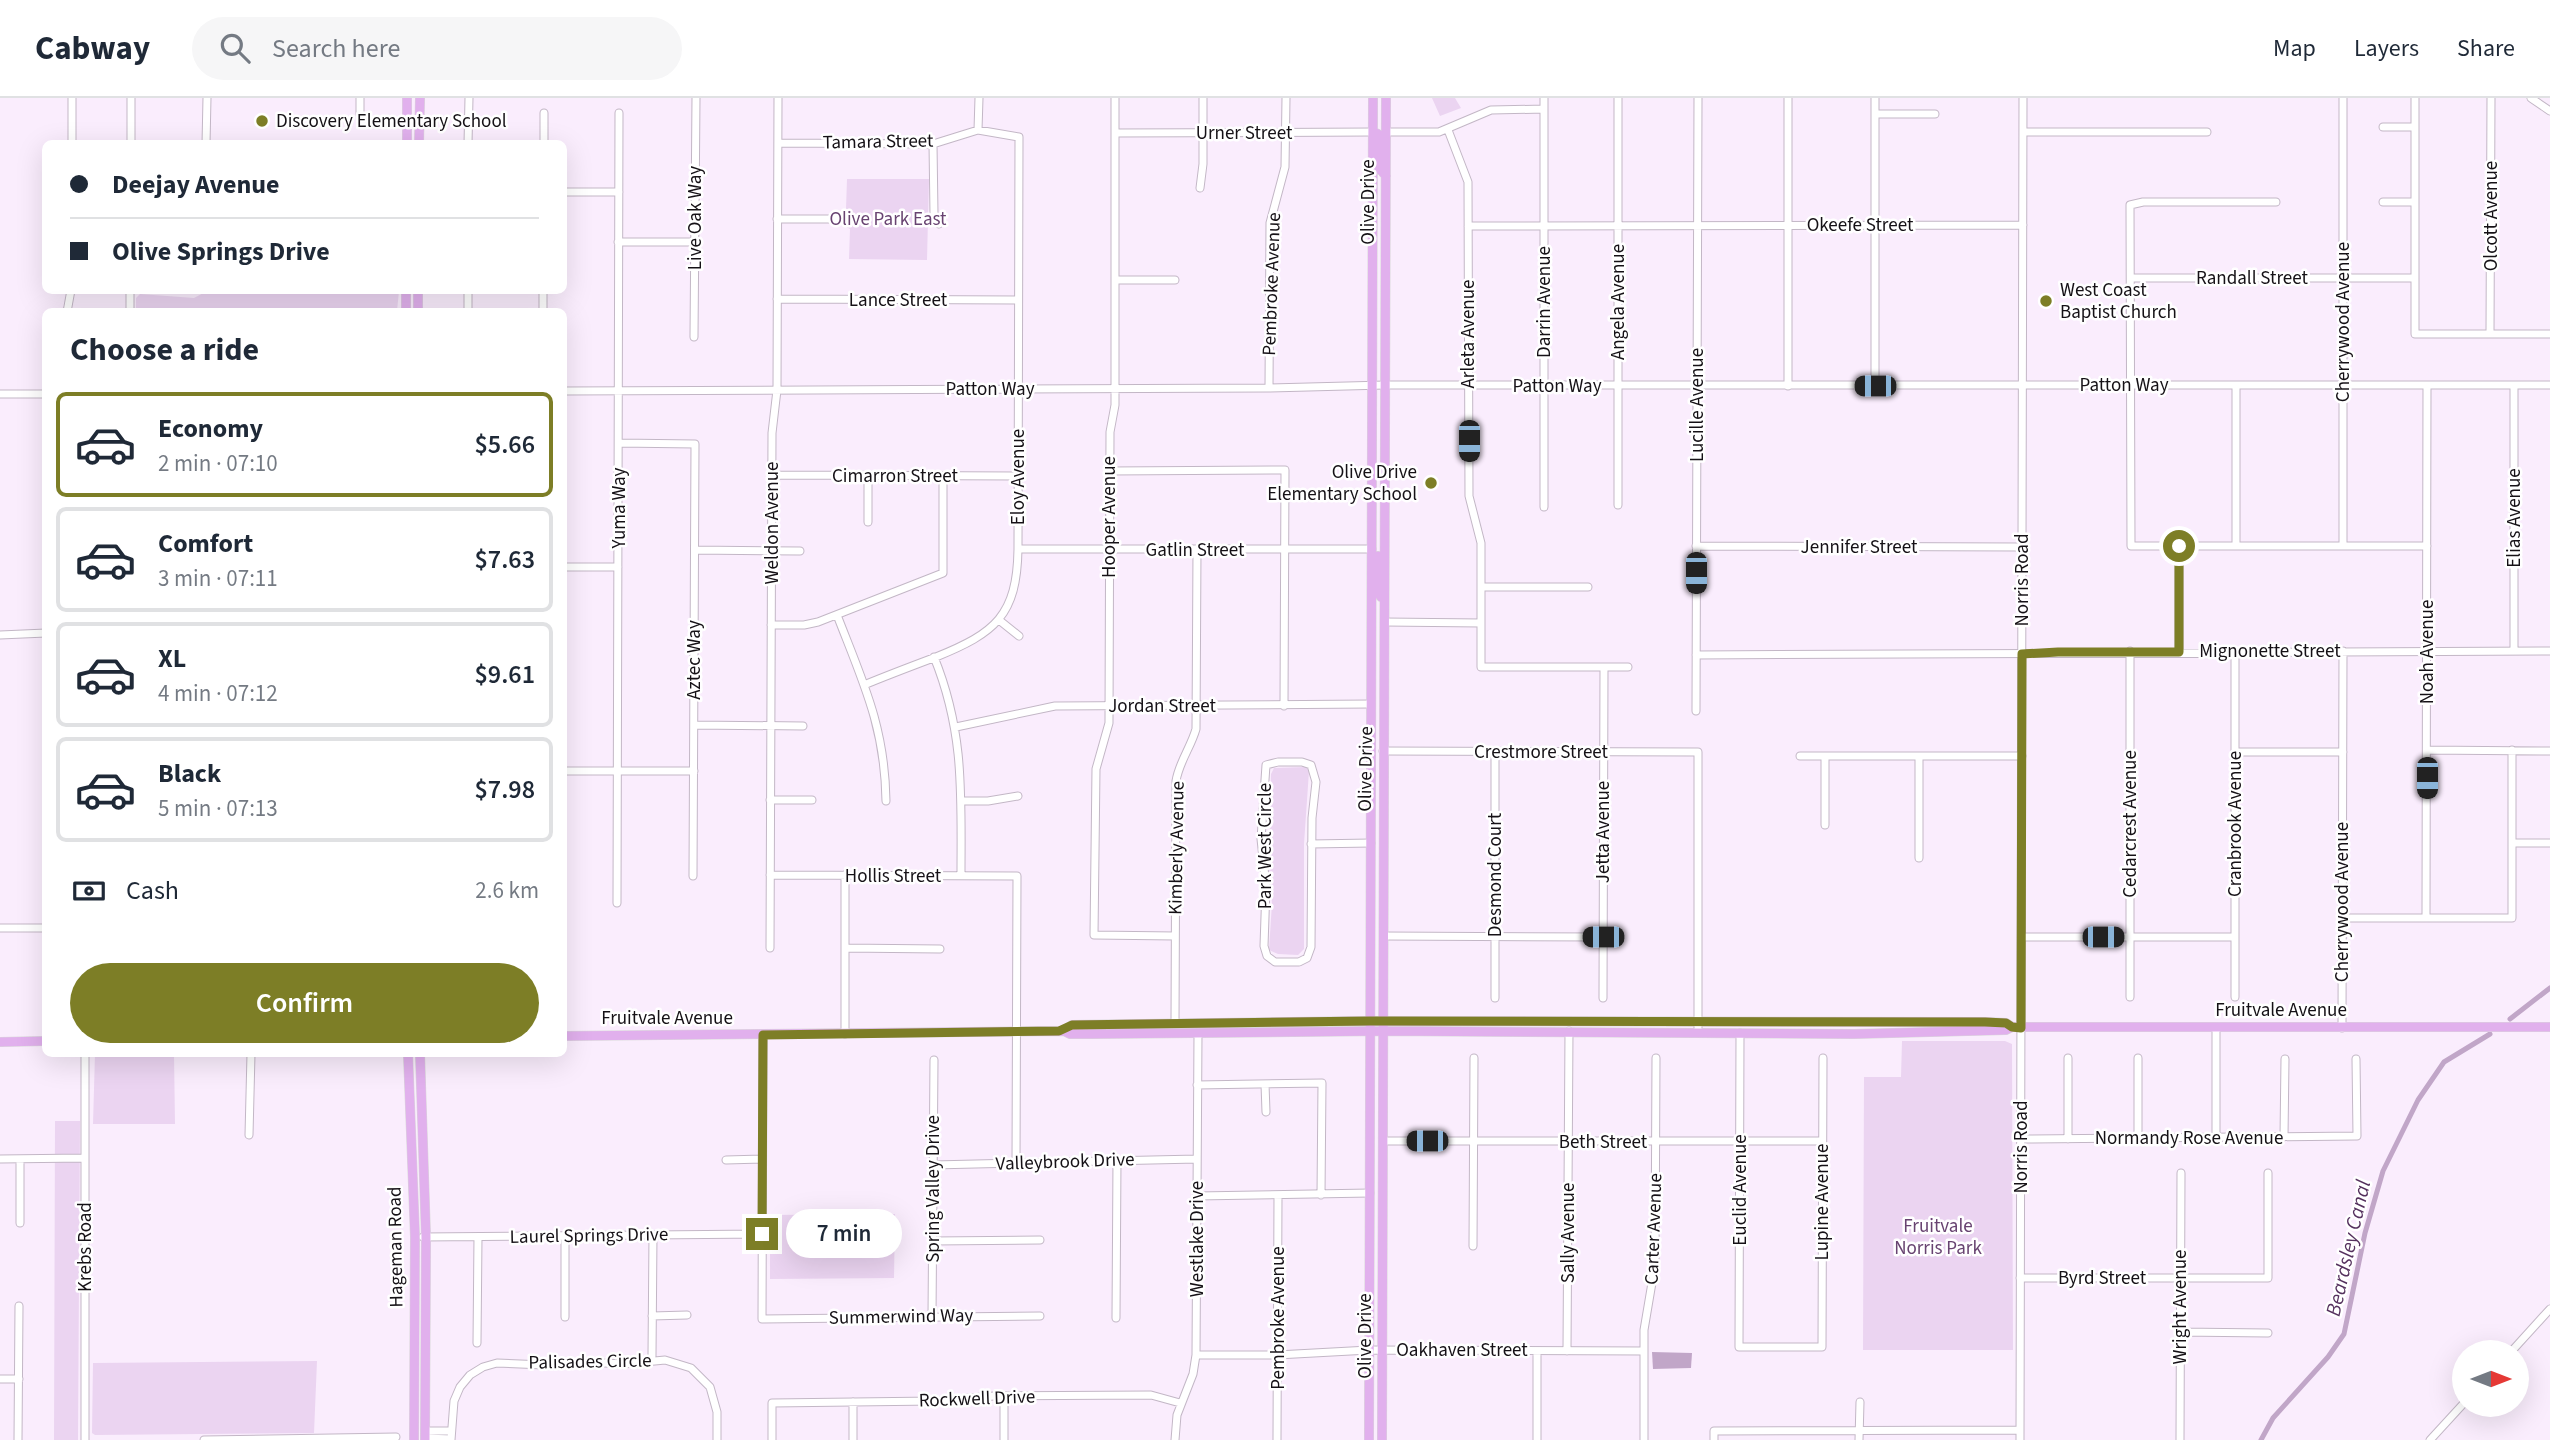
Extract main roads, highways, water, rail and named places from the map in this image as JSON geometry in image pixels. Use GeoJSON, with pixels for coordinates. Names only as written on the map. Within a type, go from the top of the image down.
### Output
{"type":"FeatureCollection","features":[{"type":"Feature","properties":{"kind":"main road"},"geometry":{"type":"LineString","coordinates":[[407,98],[407,140]]}},
{"type":"Feature","properties":{"kind":"main road"},"geometry":{"type":"LineString","coordinates":[[414,98],[414,109],[419,121]]}},
{"type":"Feature","properties":{"kind":"main road"},"geometry":{"type":"LineString","coordinates":[[419,140],[420,98]]}},
{"type":"Feature","properties":{"kind":"main road"},"geometry":{"type":"LineString","coordinates":[[1374,98],[1380,128],[1386,132]]}},
{"type":"Feature","properties":{"kind":"main road","name":"Olive Drive"},"geometry":{"type":"LineString","coordinates":[[1369,1440],[1374,98]]}},
{"type":"Feature","properties":{"kind":"main road","name":"Olive Drive"},"geometry":{"type":"LineString","coordinates":[[1382,1440],[1386,98]]}},
{"type":"Feature","properties":{"kind":"main road"},"geometry":{"type":"LineString","coordinates":[[1373,132],[1378,134],[1379,139],[1379,169],[1386,176]]}},
{"type":"Feature","properties":{"kind":"main road"},"geometry":{"type":"LineString","coordinates":[[1372,549],[1378,553],[1379,594],[1385,601]]}},
{"type":"Feature","properties":{"kind":"main road"},"geometry":{"type":"LineString","coordinates":[[1371,704],[1379,746],[1383,751]]}},
{"type":"Feature","properties":{"kind":"main road"},"geometry":{"type":"LineString","coordinates":[[1371,843],[1377,849],[1382,885]]}},
{"type":"Feature","properties":{"kind":"main road","name":"Fruitvale Avenue"},"geometry":{"type":"LineString","coordinates":[[1064,1031],[1072,1025],[1370,1021],[1882,1021],[2006,1023],[2016,1028]]}},
{"type":"Feature","properties":{"kind":"main road"},"geometry":{"type":"LineString","coordinates":[[1882,1021],[1882,1033]]}},
{"type":"Feature","properties":{"kind":"main road"},"geometry":{"type":"LineString","coordinates":[[1146,1034],[1170,1028],[1175,1024]]}},
{"type":"Feature","properties":{"kind":"main road","name":"Fruitvale Avenue"},"geometry":{"type":"LineString","coordinates":[[567,1036],[1064,1031],[1070,1034],[1384,1031],[1882,1033],[2016,1028],[2550,1027]]}},
{"type":"Feature","properties":{"kind":"main road"},"geometry":{"type":"LineString","coordinates":[[0,1042],[42,1041]]}},
{"type":"Feature","properties":{"kind":"main road","name":"Hageman Road"},"geometry":{"type":"LineString","coordinates":[[408,1057],[415,1237],[414,1440]]}},
{"type":"Feature","properties":{"kind":"main road","name":"Hageman Road"},"geometry":{"type":"LineString","coordinates":[[420,1057],[426,1237],[425,1436]]}},
{"type":"Feature","properties":{"kind":"main road"},"geometry":{"type":"LineString","coordinates":[[410,1115],[419,1135],[420,1164],[423,1171]]}},
{"type":"Feature","properties":{"kind":"main road"},"geometry":{"type":"LineString","coordinates":[[415,1381],[420,1390],[420,1427],[425,1436]]}},
{"type":"Feature","properties":{"kind":"waterway","name":"Beardsley Canal"},"geometry":{"type":"LineString","coordinates":[[2510,1019],[2550,988]]}},
{"type":"Feature","properties":{"kind":"waterway","name":"Beardsley Canal"},"geometry":{"type":"LineString","coordinates":[[2261,1440],[2273,1418],[2328,1357],[2344,1334],[2365,1233],[2383,1171],[2418,1100],[2444,1062],[2490,1034]]}},
{"type":"Feature","properties":{"kind":"place","name":"Discovery Elementary School"},"geometry":{"type":"Point","coordinates":[262,121]}},
{"type":"Feature","properties":{"kind":"place","name":"West Coast Baptist Church"},"geometry":{"type":"Point","coordinates":[2046,301]}},
{"type":"Feature","properties":{"kind":"place","name":"Olive Drive Elementary School"},"geometry":{"type":"Point","coordinates":[1431,483]}},
{"type":"Feature","properties":{"kind":"park label","name":"Olive Park East"},"geometry":{"type":"Point","coordinates":[888,219]}},
{"type":"Feature","properties":{"kind":"park label","name":"Fruitvale Norris Park"},"geometry":{"type":"Point","coordinates":[1938,1237]}}]}
